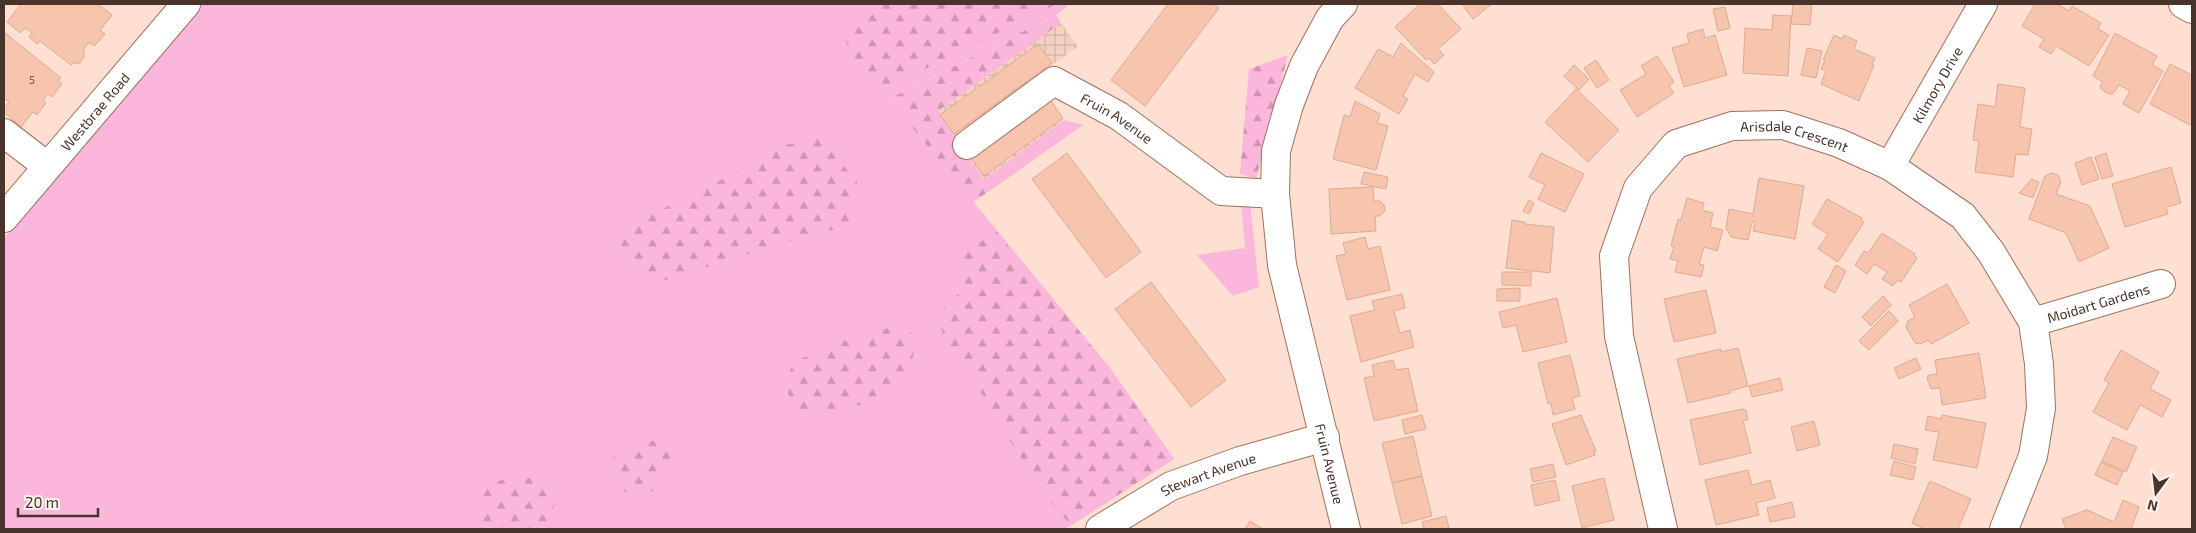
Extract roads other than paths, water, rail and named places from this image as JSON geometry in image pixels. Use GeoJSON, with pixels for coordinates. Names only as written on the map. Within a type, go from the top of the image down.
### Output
{"type":"FeatureCollection","features":[{"type":"Feature","properties":{"kind":"street","name":"Westbrae Road"},"geometry":{"type":"LineString","coordinates":[[4,218],[186,4]]}},
{"type":"Feature","properties":{"kind":"street","name":"Fruin Avenue"},"geometry":{"type":"LineString","coordinates":[[1343,4],[1330,18],[1304,66],[1289,105],[1276,151],[1276,194],[1282,264],[1346,529]]}},
{"type":"Feature","properties":{"kind":"street","name":"Kilmory Drive"},"geometry":{"type":"LineString","coordinates":[[1890,166],[1983,4]]}},
{"type":"Feature","properties":{"kind":"street"},"geometry":{"type":"LineString","coordinates":[[2183,4],[2192,9]]}},
{"type":"Feature","properties":{"kind":"street","name":"Fruin Avenue"},"geometry":{"type":"LineString","coordinates":[[968,145],[1054,81],[1119,116],[1221,191],[1276,194]]}},
{"type":"Feature","properties":{"kind":"street","name":"Arisdale Crescent"},"geometry":{"type":"LineString","coordinates":[[1663,529],[1619,336],[1614,256],[1638,188],[1676,144],[1732,126],[1783,125],[1839,143],[1890,166],[1963,216],[1991,252],[2033,322],[2040,364],[2040,408],[2032,456],[2004,529]]}},
{"type":"Feature","properties":{"kind":"street"},"geometry":{"type":"LineString","coordinates":[[4,133],[47,166]]}},
{"type":"Feature","properties":{"kind":"street","name":"Moidart Gardens"},"geometry":{"type":"LineString","coordinates":[[2033,322],[2162,284]]}},
{"type":"Feature","properties":{"kind":"street","name":"Stewart Avenue"},"geometry":{"type":"LineString","coordinates":[[1100,529],[1171,486],[1240,461],[1325,436]]}}]}
